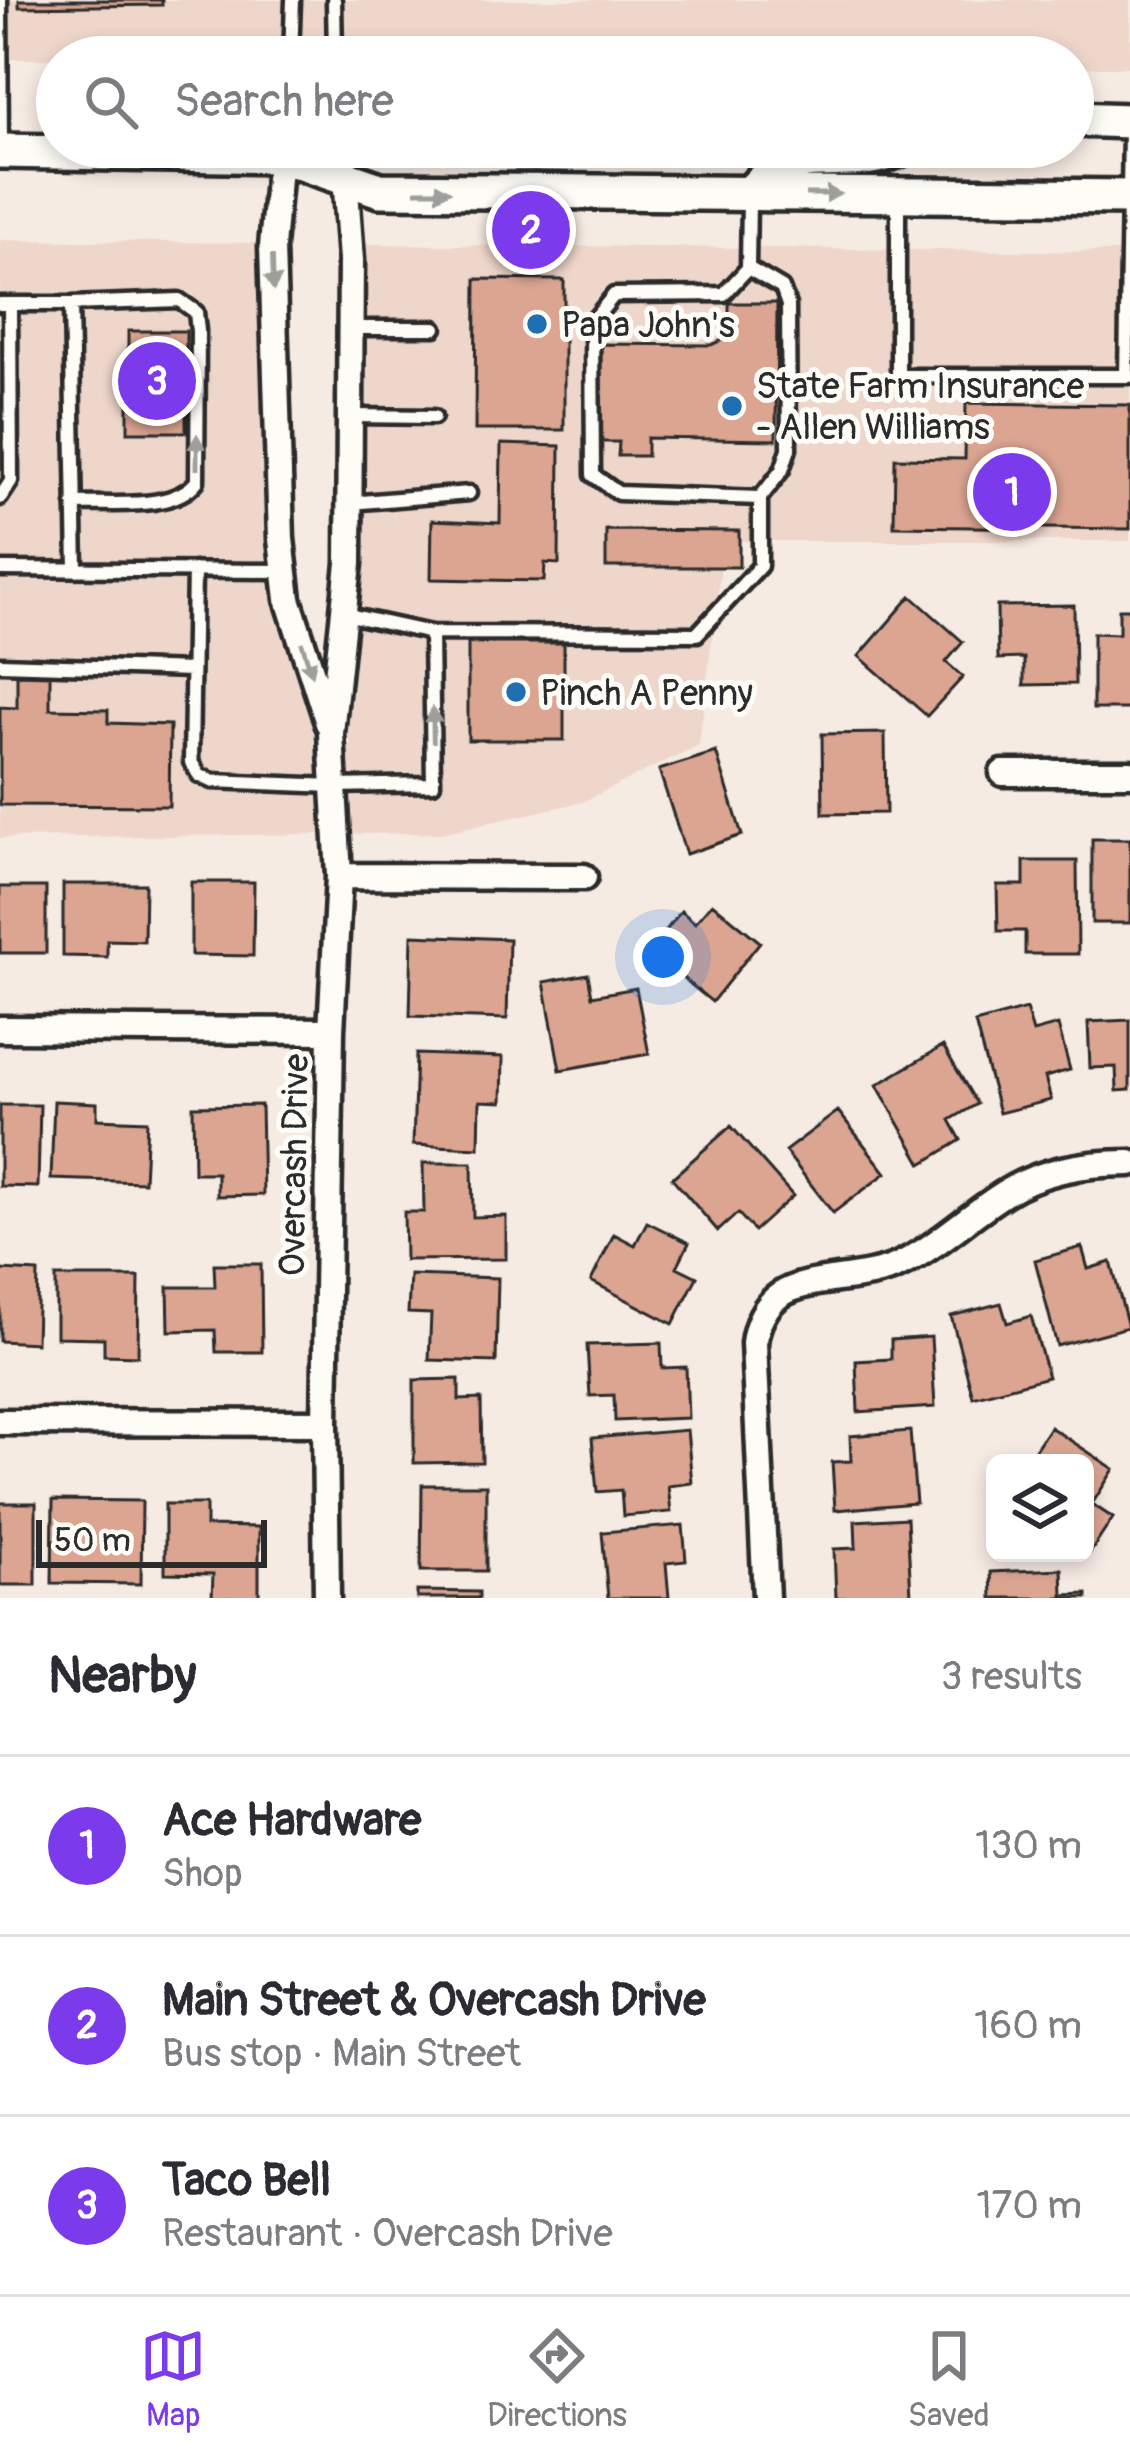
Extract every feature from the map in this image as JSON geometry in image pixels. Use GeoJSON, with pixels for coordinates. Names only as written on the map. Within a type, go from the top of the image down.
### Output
{"type":"FeatureCollection","features":[{"type":"Feature","properties":{"kind":"main road"},"geometry":{"type":"LineString","coordinates":[[1094,121],[1130,125]]}},
{"type":"Feature","properties":{"kind":"main road"},"geometry":{"type":"LineString","coordinates":[[0,151],[36,151]]}},
{"type":"Feature","properties":{"kind":"main road"},"geometry":{"type":"LineString","coordinates":[[351,168],[380,190],[1128,197]]}},
{"type":"Feature","properties":{"kind":"main road"},"geometry":{"type":"LineString","coordinates":[[749,193],[780,168]]}},
{"type":"Feature","properties":{"kind":"street","name":"Overcash Drive"},"geometry":{"type":"LineString","coordinates":[[284,168],[272,247],[285,571],[288,599],[331,733]]}},
{"type":"Feature","properties":{"kind":"street","name":"Overcash Drive"},"geometry":{"type":"LineString","coordinates":[[327,1598],[331,1031],[339,876],[331,733],[350,503],[351,260],[344,168]]}},
{"type":"Feature","properties":{"kind":"street"},"geometry":{"type":"LineString","coordinates":[[1003,773],[1130,773]]}},
{"type":"Feature","properties":{"kind":"street"},"geometry":{"type":"LineString","coordinates":[[339,876],[584,878]]}},
{"type":"Feature","properties":{"kind":"street"},"geometry":{"type":"LineString","coordinates":[[0,1029],[331,1031]]}},
{"type":"Feature","properties":{"kind":"street"},"geometry":{"type":"LineString","coordinates":[[766,1598],[754,1343],[765,1312],[781,1294],[793,1289],[863,1278],[894,1267],[1018,1185],[1065,1170],[1130,1163]]}},
{"type":"Feature","properties":{"kind":"street"},"geometry":{"type":"LineString","coordinates":[[0,1422],[325,1423]]}},
{"type":"Feature","properties":{"kind":"lane"},"geometry":{"type":"LineString","coordinates":[[0,0],[0,151]]}},
{"type":"Feature","properties":{"kind":"lane"},"geometry":{"type":"LineString","coordinates":[[292,36],[293,0]]}},
{"type":"Feature","properties":{"kind":"lane"},"geometry":{"type":"LineString","coordinates":[[334,0],[335,36]]}},
{"type":"Feature","properties":{"kind":"lane"},"geometry":{"type":"LineString","coordinates":[[898,194],[898,376],[1128,376],[1130,125]]}},
{"type":"Feature","properties":{"kind":"lane"},"geometry":{"type":"LineString","coordinates":[[749,193],[748,268],[724,294],[614,295],[592,322],[593,475],[618,493],[760,498]]}},
{"type":"Feature","properties":{"kind":"lane"},"geometry":{"type":"LineString","coordinates":[[344,614],[431,633],[697,634],[760,566],[760,498],[782,470],[789,449],[788,305],[782,288],[748,268]]}},
{"type":"Feature","properties":{"kind":"lane"},"geometry":{"type":"LineString","coordinates":[[0,498],[11,481],[5,304],[179,300],[196,312],[198,331],[197,481],[186,494],[161,501],[74,504]]}},
{"type":"Feature","properties":{"kind":"lane"},"geometry":{"type":"LineString","coordinates":[[71,304],[76,570]]}},
{"type":"Feature","properties":{"kind":"lane"},"geometry":{"type":"LineString","coordinates":[[351,328],[435,328]]}},
{"type":"Feature","properties":{"kind":"lane"},"geometry":{"type":"LineString","coordinates":[[350,416],[434,417]]}},
{"type":"Feature","properties":{"kind":"lane"},"geometry":{"type":"LineString","coordinates":[[350,503],[469,493]]}},
{"type":"Feature","properties":{"kind":"lane"},"geometry":{"type":"LineString","coordinates":[[0,569],[285,571]]}},
{"type":"Feature","properties":{"kind":"lane"},"geometry":{"type":"LineString","coordinates":[[194,570],[191,762],[199,776],[212,781],[434,784],[431,633]]}},
{"type":"Feature","properties":{"kind":"lane"},"geometry":{"type":"LineString","coordinates":[[0,664],[192,670]]}},
{"type":"Feature","properties":{"kind":"shaded area"},"geometry":{"type":"Polygon","coordinates":[[[0,0],[1130,0],[1130,67],[1094,67],[1094,36],[36,36],[36,59],[0,59],[0,0]]]}},
{"type":"Feature","properties":{"kind":"shaded area"},"geometry":{"type":"Polygon","coordinates":[[[0,240],[256,243],[265,541],[273,605],[314,735],[320,834],[0,838],[0,240]]]}},
{"type":"Feature","properties":{"kind":"shaded area"},"geometry":{"type":"Polygon","coordinates":[[[366,244],[1130,252],[1130,541],[724,541],[699,745],[582,802],[442,833],[352,834],[347,731],[365,563],[366,244]]]}},
{"type":"Feature","properties":{"kind":"building"},"geometry":{"type":"Polygon","coordinates":[[[19,0],[162,0],[162,5],[19,7],[19,0]]]}},
{"type":"Feature","properties":{"kind":"building"},"geometry":{"type":"Polygon","coordinates":[[[476,279],[564,280],[564,430],[475,430],[476,279]]]}},
{"type":"Feature","properties":{"kind":"building"},"geometry":{"type":"Polygon","coordinates":[[[729,303],[777,303],[776,440],[647,438],[647,456],[618,456],[619,442],[599,442],[600,344],[711,345],[729,337],[729,303]]]}},
{"type":"Feature","properties":{"kind":"building"},"geometry":{"type":"Polygon","coordinates":[[[128,331],[186,331],[186,432],[128,432],[128,331]]]}},
{"type":"Feature","properties":{"kind":"building"},"geometry":{"type":"Polygon","coordinates":[[[966,403],[1130,405],[1130,529],[894,526],[895,458],[965,459],[966,403]]]}},
{"type":"Feature","properties":{"kind":"building"},"geometry":{"type":"Polygon","coordinates":[[[501,444],[560,446],[559,564],[545,563],[544,581],[431,579],[432,520],[500,523],[501,444]]]}},
{"type":"Feature","properties":{"kind":"building"},"geometry":{"type":"Polygon","coordinates":[[[606,530],[739,531],[739,567],[606,567],[606,530]]]}},
{"type":"Feature","properties":{"kind":"building"},"geometry":{"type":"Polygon","coordinates":[[[911,596],[963,642],[946,662],[963,677],[927,716],[859,656],[911,596]]]}},
{"type":"Feature","properties":{"kind":"building"},"geometry":{"type":"Polygon","coordinates":[[[1074,605],[1075,684],[1024,685],[1024,658],[998,659],[997,606],[1074,605]]]}},
{"type":"Feature","properties":{"kind":"building"},"geometry":{"type":"Polygon","coordinates":[[[1119,609],[1130,609],[1130,709],[1093,709],[1093,633],[1119,634],[1119,609]]]}},
{"type":"Feature","properties":{"kind":"building","name":"Pinch A Penny"},"geometry":{"type":"Polygon","coordinates":[[[468,643],[564,643],[564,740],[468,740],[468,643]]]}},
{"type":"Feature","properties":{"kind":"building"},"geometry":{"type":"Polygon","coordinates":[[[17,674],[50,675],[50,709],[108,710],[108,723],[170,725],[169,806],[0,805],[0,707],[17,708],[17,674]]]}},
{"type":"Feature","properties":{"kind":"building"},"geometry":{"type":"Polygon","coordinates":[[[885,733],[886,813],[823,814],[822,734],[885,733]]]}},
{"type":"Feature","properties":{"kind":"building"},"geometry":{"type":"Polygon","coordinates":[[[716,752],[742,835],[686,854],[659,770],[716,752]]]}},
{"type":"Feature","properties":{"kind":"building"},"geometry":{"type":"Polygon","coordinates":[[[1092,839],[1130,839],[1130,923],[1092,923],[1092,839]]]}},
{"type":"Feature","properties":{"kind":"building"},"geometry":{"type":"Polygon","coordinates":[[[1024,861],[1077,861],[1078,954],[1025,954],[1025,931],[998,931],[997,885],[1024,885],[1024,861]]]}},
{"type":"Feature","properties":{"kind":"building"},"geometry":{"type":"Polygon","coordinates":[[[191,882],[254,882],[253,956],[191,955],[191,882]]]}},
{"type":"Feature","properties":{"kind":"building"},"geometry":{"type":"Polygon","coordinates":[[[63,884],[145,884],[144,941],[107,940],[107,957],[63,956],[63,884]]]}},
{"type":"Feature","properties":{"kind":"building"},"geometry":{"type":"Polygon","coordinates":[[[0,887],[46,887],[46,953],[0,953],[0,887]]]}},
{"type":"Feature","properties":{"kind":"building"},"geometry":{"type":"Polygon","coordinates":[[[712,903],[760,942],[712,1002],[650,951],[681,911],[695,923],[712,903]]]}},
{"type":"Feature","properties":{"kind":"building"},"geometry":{"type":"Polygon","coordinates":[[[412,935],[509,939],[507,1019],[410,1016],[412,935]]]}},
{"type":"Feature","properties":{"kind":"building"},"geometry":{"type":"Polygon","coordinates":[[[588,974],[592,996],[636,988],[649,1054],[560,1070],[544,982],[588,974]]]}},
{"type":"Feature","properties":{"kind":"building"},"geometry":{"type":"Polygon","coordinates":[[[1026,1009],[1033,1032],[1058,1025],[1070,1070],[1045,1077],[1051,1100],[999,1113],[975,1023],[1026,1009]]]}},
{"type":"Feature","properties":{"kind":"building"},"geometry":{"type":"Polygon","coordinates":[[[1130,1020],[1130,1090],[1117,1091],[1116,1067],[1090,1068],[1088,1022],[1130,1020]]]}},
{"type":"Feature","properties":{"kind":"building"},"geometry":{"type":"Polygon","coordinates":[[[943,1046],[977,1104],[950,1120],[961,1140],[922,1164],[877,1085],[943,1046]]]}},
{"type":"Feature","properties":{"kind":"building"},"geometry":{"type":"Polygon","coordinates":[[[416,1054],[503,1057],[502,1102],[480,1101],[479,1148],[413,1145],[416,1054]]]}},
{"type":"Feature","properties":{"kind":"building"},"geometry":{"type":"Polygon","coordinates":[[[54,1101],[97,1103],[97,1119],[147,1121],[144,1182],[51,1179],[54,1101]]]}},
{"type":"Feature","properties":{"kind":"building"},"geometry":{"type":"Polygon","coordinates":[[[0,1105],[40,1105],[38,1187],[0,1186],[0,1105]]]}},
{"type":"Feature","properties":{"kind":"building"},"geometry":{"type":"Polygon","coordinates":[[[261,1105],[263,1195],[217,1196],[217,1173],[194,1173],[193,1106],[261,1105]]]}},
{"type":"Feature","properties":{"kind":"building"},"geometry":{"type":"Polygon","coordinates":[[[838,1111],[886,1173],[833,1213],[785,1151],[838,1111]]]}},
{"type":"Feature","properties":{"kind":"building"},"geometry":{"type":"Polygon","coordinates":[[[731,1126],[793,1196],[754,1231],[738,1213],[718,1231],[672,1178],[731,1126]]]}},
{"type":"Feature","properties":{"kind":"building"},"geometry":{"type":"Polygon","coordinates":[[[423,1163],[472,1163],[473,1217],[506,1216],[506,1259],[405,1260],[404,1212],[424,1212],[423,1163]]]}},
{"type":"Feature","properties":{"kind":"building"},"geometry":{"type":"Polygon","coordinates":[[[647,1222],[689,1243],[677,1267],[697,1277],[673,1324],[591,1281],[614,1234],[635,1245],[647,1222]]]}},
{"type":"Feature","properties":{"kind":"building"},"geometry":{"type":"Polygon","coordinates":[[[1082,1247],[1088,1269],[1111,1262],[1128,1327],[1057,1346],[1035,1260],[1082,1247]]]}},
{"type":"Feature","properties":{"kind":"building"},"geometry":{"type":"Polygon","coordinates":[[[214,1264],[261,1264],[262,1352],[216,1352],[215,1330],[169,1331],[168,1287],[215,1287],[214,1264]]]}},
{"type":"Feature","properties":{"kind":"building"},"geometry":{"type":"Polygon","coordinates":[[[0,1270],[38,1272],[36,1343],[0,1341],[0,1270]]]}},
{"type":"Feature","properties":{"kind":"building"},"geometry":{"type":"Polygon","coordinates":[[[410,1275],[498,1278],[496,1362],[429,1360],[431,1314],[408,1313],[410,1275]]]}},
{"type":"Feature","properties":{"kind":"building"},"geometry":{"type":"Polygon","coordinates":[[[56,1277],[139,1277],[138,1356],[104,1355],[104,1338],[56,1337],[56,1277]]]}},
{"type":"Feature","properties":{"kind":"building"},"geometry":{"type":"Polygon","coordinates":[[[1001,1303],[1007,1323],[1031,1316],[1048,1377],[973,1397],[951,1316],[1001,1303]]]}},
{"type":"Feature","properties":{"kind":"building"},"geometry":{"type":"Polygon","coordinates":[[[931,1337],[935,1407],[858,1412],[856,1361],[891,1359],[891,1340],[931,1337]]]}},
{"type":"Feature","properties":{"kind":"building"},"geometry":{"type":"Polygon","coordinates":[[[661,1343],[662,1368],[686,1367],[688,1418],[615,1421],[614,1395],[590,1396],[587,1345],[661,1343]]]}},
{"type":"Feature","properties":{"kind":"building"},"geometry":{"type":"Polygon","coordinates":[[[459,1379],[459,1400],[481,1399],[482,1462],[414,1463],[414,1380],[459,1379]]]}},
{"type":"Feature","properties":{"kind":"building"},"geometry":{"type":"Polygon","coordinates":[[[1050,1427],[1091,1454],[1032,1454],[1050,1427]]]}},
{"type":"Feature","properties":{"kind":"building"},"geometry":{"type":"Polygon","coordinates":[[[687,1430],[692,1483],[668,1486],[671,1512],[623,1516],[621,1490],[597,1492],[592,1438],[687,1430]]]}},
{"type":"Feature","properties":{"kind":"building"},"geometry":{"type":"Polygon","coordinates":[[[910,1431],[916,1503],[835,1510],[832,1462],[851,1461],[850,1436],[910,1431]]]}},
{"type":"Feature","properties":{"kind":"building"},"geometry":{"type":"Polygon","coordinates":[[[1094,1456],[1114,1469],[1094,1501],[1094,1456]]]}},
{"type":"Feature","properties":{"kind":"building"},"geometry":{"type":"Polygon","coordinates":[[[422,1485],[486,1485],[486,1571],[421,1571],[422,1485]]]}},
{"type":"Feature","properties":{"kind":"building"},"geometry":{"type":"Polygon","coordinates":[[[53,1500],[142,1501],[141,1584],[52,1583],[53,1500]]]}},
{"type":"Feature","properties":{"kind":"building"},"geometry":{"type":"Polygon","coordinates":[[[0,1503],[36,1503],[36,1585],[0,1585],[0,1503]]]}},
{"type":"Feature","properties":{"kind":"building"},"geometry":{"type":"Polygon","coordinates":[[[165,1504],[206,1504],[206,1526],[259,1527],[259,1598],[212,1598],[213,1574],[165,1573],[165,1504]]]}},
{"type":"Feature","properties":{"kind":"building"},"geometry":{"type":"Polygon","coordinates":[[[1094,1505],[1113,1518],[1094,1547],[1094,1505]]]}},
{"type":"Feature","properties":{"kind":"building"},"geometry":{"type":"Polygon","coordinates":[[[907,1518],[911,1596],[836,1598],[834,1549],[856,1548],[855,1521],[907,1518]]]}},
{"type":"Feature","properties":{"kind":"building"},"geometry":{"type":"Polygon","coordinates":[[[683,1525],[686,1561],[666,1563],[669,1598],[608,1598],[602,1532],[683,1525]]]}},
{"type":"Feature","properties":{"kind":"building"},"geometry":{"type":"Polygon","coordinates":[[[1062,1569],[1063,1595],[1087,1594],[1087,1598],[992,1598],[991,1572],[1062,1569]]]}},
{"type":"Feature","properties":{"kind":"building"},"geometry":{"type":"Polygon","coordinates":[[[417,1591],[479,1592],[479,1598],[417,1598],[417,1591]]]}},
{"type":"Feature","properties":{"kind":"place","name":"Main Street & Overcash Drive"},"geometry":{"type":"Point","coordinates":[531,230]}},
{"type":"Feature","properties":{"kind":"place","name":"Papa John's"},"geometry":{"type":"Point","coordinates":[537,324]}},
{"type":"Feature","properties":{"kind":"place","name":"Taco Bell"},"geometry":{"type":"Point","coordinates":[157,381]}},
{"type":"Feature","properties":{"kind":"place","name":"State Farm Insurance - Allen Williams"},"geometry":{"type":"Point","coordinates":[732,406]}},
{"type":"Feature","properties":{"kind":"place","name":"Ace Hardware"},"geometry":{"type":"Point","coordinates":[1012,492]}},
{"type":"Feature","properties":{"kind":"place","name":"Pinch A Penny"},"geometry":{"type":"Point","coordinates":[516,692]}}]}
